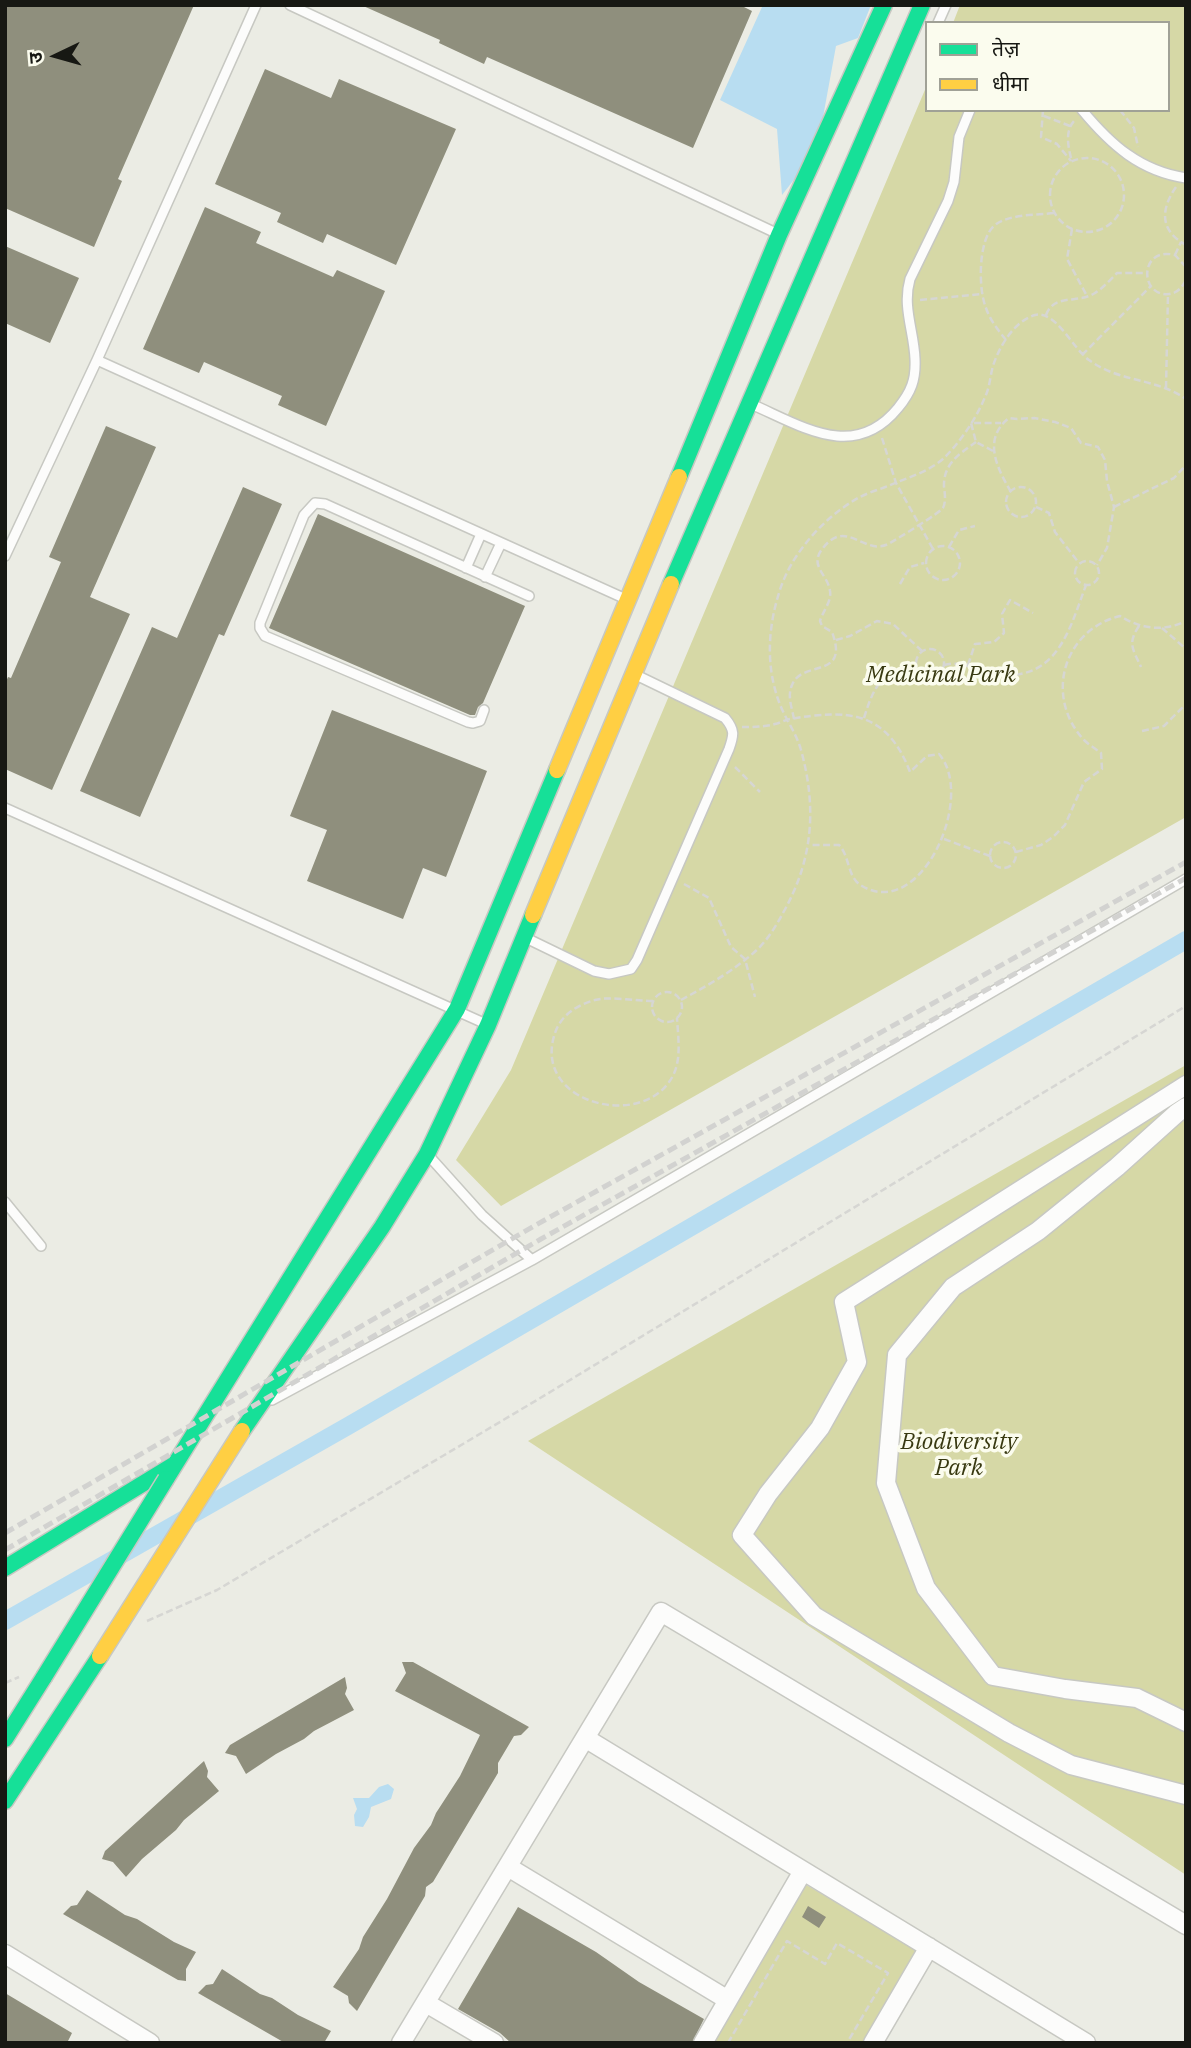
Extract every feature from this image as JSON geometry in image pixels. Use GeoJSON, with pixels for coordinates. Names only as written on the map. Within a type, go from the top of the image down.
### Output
{"type":"FeatureCollection","features":[{"type":"Feature","properties":{"kind":"street"},"geometry":{"type":"LineString","coordinates":[[5,1739],[37,1675],[166,1479],[457,1009],[779,234],[884,5]]}},
{"type":"Feature","properties":{"kind":"street"},"geometry":{"type":"LineString","coordinates":[[5,1801],[242,1431],[382,1227],[427,1154],[488,1025],[633,673],[749,404],[922,16]]}},
{"type":"Feature","properties":{"kind":"street"},"geometry":{"type":"LineString","coordinates":[[1186,1085],[844,1302],[857,1363],[820,1428],[768,1494],[742,1535],[814,1616],[1009,1733],[1071,1765],[1186,1795]]}},
{"type":"Feature","properties":{"kind":"street"},"geometry":{"type":"LineString","coordinates":[[1186,1107],[1118,1167],[1038,1231],[953,1287],[897,1355],[886,1483],[926,1588],[993,1676],[1137,1698],[1186,1722]]}},
{"type":"Feature","properties":{"kind":"street"},"geometry":{"type":"LineString","coordinates":[[5,1568],[175,1464]]}},
{"type":"Feature","properties":{"kind":"street"},"geometry":{"type":"LineString","coordinates":[[401,2043],[661,1612],[1186,1925]]}},
{"type":"Feature","properties":{"kind":"street"},"geometry":{"type":"LineString","coordinates":[[585,1738],[1086,2043]]}},
{"type":"Feature","properties":{"kind":"street"},"geometry":{"type":"LineString","coordinates":[[508,1867],[727,2000]]}},
{"type":"Feature","properties":{"kind":"street"},"geometry":{"type":"LineString","coordinates":[[703,2043],[803,1871]]}},
{"type":"Feature","properties":{"kind":"street"},"geometry":{"type":"LineString","coordinates":[[873,2043],[929,1947]]}},
{"type":"Feature","properties":{"kind":"street"},"geometry":{"type":"LineString","coordinates":[[5,1954],[150,2043]]}},
{"type":"Feature","properties":{"kind":"street"},"geometry":{"type":"LineString","coordinates":[[426,2003],[494,2043]]}},
{"type":"Feature","properties":{"kind":"lane"},"geometry":{"type":"LineString","coordinates":[[5,556],[97,360],[256,5]]}},
{"type":"Feature","properties":{"kind":"lane"},"geometry":{"type":"LineString","coordinates":[[290,5],[779,234]]}},
{"type":"Feature","properties":{"kind":"lane"},"geometry":{"type":"LineString","coordinates":[[939,21],[946,5]]}},
{"type":"Feature","properties":{"kind":"lane"},"geometry":{"type":"LineString","coordinates":[[749,404],[814,432],[848,437],[864,435],[879,427],[909,394],[915,380],[915,358],[906,302],[910,279],[948,201],[954,182],[958,137],[969,112]]}},
{"type":"Feature","properties":{"kind":"lane"},"geometry":{"type":"LineString","coordinates":[[1084,112],[1110,139],[1150,170],[1186,180]]}},
{"type":"Feature","properties":{"kind":"lane"},"geometry":{"type":"LineString","coordinates":[[97,360],[629,600]]}},
{"type":"Feature","properties":{"kind":"lane"},"geometry":{"type":"LineString","coordinates":[[484,710],[480,721],[468,722],[265,636],[260,622],[304,515],[315,503],[325,504],[529,596]]}},
{"type":"Feature","properties":{"kind":"lane"},"geometry":{"type":"LineString","coordinates":[[466,568],[481,534]]}},
{"type":"Feature","properties":{"kind":"lane"},"geometry":{"type":"LineString","coordinates":[[485,577],[501,543]]}},
{"type":"Feature","properties":{"kind":"lane"},"geometry":{"type":"LineString","coordinates":[[524,937],[594,971],[609,974],[631,969],[725,757],[734,735],[732,726],[725,718],[633,673]]}},
{"type":"Feature","properties":{"kind":"lane"},"geometry":{"type":"LineString","coordinates":[[5,808],[488,1025]]}},
{"type":"Feature","properties":{"kind":"lane"},"geometry":{"type":"LineString","coordinates":[[258,1408],[532,1260],[1186,879]]}},
{"type":"Feature","properties":{"kind":"lane"},"geometry":{"type":"LineString","coordinates":[[427,1154],[482,1215],[532,1260]]}},
{"type":"Feature","properties":{"kind":"lane"},"geometry":{"type":"LineString","coordinates":[[5,1202],[41,1246]]}},
{"type":"Feature","properties":{"kind":"path"},"geometry":{"type":"LineString","coordinates":[[1044,112],[1041,137],[1057,144],[1072,162]]}},
{"type":"Feature","properties":{"kind":"path"},"geometry":{"type":"LineString","coordinates":[[1072,162],[1067,145],[1070,126],[1082,112]]}},
{"type":"Feature","properties":{"kind":"path"},"geometry":{"type":"LineString","coordinates":[[1122,112],[1134,128],[1138,142],[1138,161]]}},
{"type":"Feature","properties":{"kind":"path"},"geometry":{"type":"LineString","coordinates":[[1044,116],[1070,126]]}},
{"type":"Feature","properties":{"kind":"path"},"geometry":{"type":"LineString","coordinates":[[1083,159],[1107,164],[1121,183],[1123,195],[1116,218],[1096,231],[1084,232],[1062,223],[1050,202],[1054,178],[1062,168],[1072,162],[1083,159]]}},
{"type":"Feature","properties":{"kind":"path"},"geometry":{"type":"LineString","coordinates":[[1186,180],[1176,186],[1167,199],[1165,214],[1167,228],[1172,237],[1186,245]]}},
{"type":"Feature","properties":{"kind":"path"},"geometry":{"type":"LineString","coordinates":[[1006,340],[985,307],[981,261],[985,242],[994,225],[1008,219],[1054,213]]}},
{"type":"Feature","properties":{"kind":"path"},"geometry":{"type":"LineString","coordinates":[[1072,229],[1067,259],[1087,296]]}},
{"type":"Feature","properties":{"kind":"path"},"geometry":{"type":"LineString","coordinates":[[1175,255],[1181,242]]}},
{"type":"Feature","properties":{"kind":"path"},"geometry":{"type":"LineString","coordinates":[[1185,283],[1175,292],[1162,293],[1151,286],[1147,274],[1148,267],[1162,254],[1175,255],[1186,267]]}},
{"type":"Feature","properties":{"kind":"path"},"geometry":{"type":"LineString","coordinates":[[1046,315],[1049,306],[1055,302],[1093,295],[1117,273],[1147,274]]}},
{"type":"Feature","properties":{"kind":"path"},"geometry":{"type":"LineString","coordinates":[[1082,355],[1151,286]]}},
{"type":"Feature","properties":{"kind":"path"},"geometry":{"type":"LineString","coordinates":[[906,302],[983,294]]}},
{"type":"Feature","properties":{"kind":"path"},"geometry":{"type":"LineString","coordinates":[[1166,388],[1168,294]]}},
{"type":"Feature","properties":{"kind":"path"},"geometry":{"type":"LineString","coordinates":[[681,1000],[712,984],[767,939],[802,875],[809,845],[809,789],[800,747],[773,681],[769,648],[779,592],[805,545],[834,514],[859,498],[924,471],[942,460],[971,423],[987,394],[993,366],[1006,340],[1024,320],[1037,315],[1046,315],[1056,322],[1082,355],[1100,369],[1166,388],[1186,399]]}},
{"type":"Feature","properties":{"kind":"path"},"geometry":{"type":"LineString","coordinates":[[1011,492],[996,464],[993,451],[1001,424],[1009,418],[1034,418],[1055,422],[1071,428],[1081,443],[1098,447],[1105,460],[1114,507],[1107,548],[1097,565],[1099,577],[1094,584],[1086,585],[1076,579],[1075,570],[1079,564],[1086,560],[1097,565]]}},
{"type":"Feature","properties":{"kind":"path"},"geometry":{"type":"LineString","coordinates":[[971,423],[1001,424]]}},
{"type":"Feature","properties":{"kind":"path"},"geometry":{"type":"LineString","coordinates":[[971,423],[976,442],[993,451]]}},
{"type":"Feature","properties":{"kind":"path"},"geometry":{"type":"LineString","coordinates":[[879,427],[896,483],[933,549]]}},
{"type":"Feature","properties":{"kind":"path"},"geometry":{"type":"LineString","coordinates":[[794,719],[790,701],[792,685],[799,676],[824,668],[832,662],[835,640],[832,632],[822,626],[820,621],[831,592],[828,582],[819,571],[817,561],[820,551],[836,537],[847,536],[878,548],[886,546],[935,516],[942,510],[945,500],[944,478],[948,468],[954,458],[976,442]]}},
{"type":"Feature","properties":{"kind":"path"},"geometry":{"type":"LineString","coordinates":[[1114,507],[1174,478],[1186,465]]}},
{"type":"Feature","properties":{"kind":"path"},"geometry":{"type":"LineString","coordinates":[[1019,487],[1029,490],[1035,497],[1035,507],[1025,516],[1015,516],[1006,505],[1011,492],[1019,487]]}},
{"type":"Feature","properties":{"kind":"path"},"geometry":{"type":"LineString","coordinates":[[1035,507],[1049,513],[1055,532],[1079,564]]}},
{"type":"Feature","properties":{"kind":"path"},"geometry":{"type":"LineString","coordinates":[[949,548],[959,530],[975,526]]}},
{"type":"Feature","properties":{"kind":"path"},"geometry":{"type":"LineString","coordinates":[[944,546],[949,548],[957,555],[958,571],[950,579],[934,578],[926,569],[926,557],[933,549],[944,546]]}},
{"type":"Feature","properties":{"kind":"path"},"geometry":{"type":"LineString","coordinates":[[900,584],[910,567],[926,563]]}},
{"type":"Feature","properties":{"kind":"path"},"geometry":{"type":"LineString","coordinates":[[944,665],[955,662],[983,672],[1009,675],[1027,672],[1045,663],[1059,650],[1086,585]]}},
{"type":"Feature","properties":{"kind":"path"},"geometry":{"type":"LineString","coordinates":[[968,665],[975,644],[993,642],[1004,632],[1002,614],[1010,600],[1033,613]]}},
{"type":"Feature","properties":{"kind":"path"},"geometry":{"type":"LineString","coordinates":[[1016,852],[1041,845],[1053,837],[1065,825],[1084,782],[1101,769],[1101,753],[1085,741],[1073,725],[1065,705],[1062,684],[1072,649],[1082,637],[1107,619],[1120,616],[1139,625],[1162,628],[1186,621]]}},
{"type":"Feature","properties":{"kind":"path"},"geometry":{"type":"LineString","coordinates":[[835,640],[850,636],[877,621],[893,624],[922,651]]}},
{"type":"Feature","properties":{"kind":"path"},"geometry":{"type":"LineString","coordinates":[[1139,625],[1132,636],[1131,644],[1141,667]]}},
{"type":"Feature","properties":{"kind":"path"},"geometry":{"type":"LineString","coordinates":[[1162,628],[1186,649]]}},
{"type":"Feature","properties":{"kind":"path"},"geometry":{"type":"LineString","coordinates":[[931,649],[939,652],[944,665],[940,673],[932,677],[922,675],[917,667],[917,658],[922,651],[931,649]]}},
{"type":"Feature","properties":{"kind":"path"},"geometry":{"type":"LineString","coordinates":[[864,718],[877,684],[888,674],[917,667]]}},
{"type":"Feature","properties":{"kind":"path"},"geometry":{"type":"LineString","coordinates":[[1142,731],[1164,726],[1186,704]]}},
{"type":"Feature","properties":{"kind":"path"},"geometry":{"type":"LineString","coordinates":[[732,726],[758,727],[774,725],[787,719],[836,713],[857,715],[873,723],[893,740],[904,755],[910,772],[927,756],[939,754],[946,761],[950,774],[952,803],[942,839],[924,870],[900,889],[875,891],[856,881],[847,857],[839,845],[809,845]]}},
{"type":"Feature","properties":{"kind":"path"},"geometry":{"type":"LineString","coordinates":[[725,757],[760,792]]}},
{"type":"Feature","properties":{"kind":"path"},"geometry":{"type":"LineString","coordinates":[[942,839],[990,856]]}},
{"type":"Feature","properties":{"kind":"path"},"geometry":{"type":"LineString","coordinates":[[998,842],[1011,844],[1016,852],[1015,860],[1006,869],[993,864],[990,856],[992,848],[998,842]]}},
{"type":"Feature","properties":{"kind":"path"},"geometry":{"type":"LineString","coordinates":[[673,877],[709,898],[731,947],[745,959],[755,997]]}},
{"type":"Feature","properties":{"kind":"path"},"geometry":{"type":"LineString","coordinates":[[669,992],[681,1000],[682,1010],[677,1018],[668,1022],[659,1019],[653,1011],[653,1001],[660,994],[669,992]]}},
{"type":"Feature","properties":{"kind":"path"},"geometry":{"type":"LineString","coordinates":[[653,1001],[596,1000],[568,1013],[558,1026],[551,1045],[552,1064],[561,1082],[573,1093],[588,1100],[610,1105],[643,1104],[666,1088],[676,1070],[679,1048],[677,1018]]}},
{"type":"Feature","properties":{"kind":"path"},"geometry":{"type":"LineString","coordinates":[[143,1623],[218,1590],[537,1401],[1186,1006]]}},
{"type":"Feature","properties":{"kind":"path"},"geometry":{"type":"LineString","coordinates":[[5,1683],[37,1675]]}},
{"type":"Feature","properties":{"kind":"path"},"geometry":{"type":"LineString","coordinates":[[728,2043],[788,1941],[825,1964],[837,1943],[888,1973],[847,2043]]}},
{"type":"Feature","properties":{"kind":"green space","name":"Medicinal Park"},"geometry":{"type":"Polygon","coordinates":[[[960,5],[1186,5],[1186,817],[501,1206],[456,1160],[511,1070],[925,90],[925,112],[1170,112],[1170,21],[954,21],[960,5]]]}},
{"type":"Feature","properties":{"kind":"green space","name":"Biodiversity Park"},"geometry":{"type":"Polygon","coordinates":[[[1186,1065],[1186,1875],[528,1441],[1186,1065]]]}},
{"type":"Feature","properties":{"kind":"green space"},"geometry":{"type":"Polygon","coordinates":[[[803,1883],[918,1950],[864,2043],[710,2043],[803,1883]]]}},
{"type":"Feature","properties":{"kind":"water"},"geometry":{"type":"Polygon","coordinates":[[[759,5],[871,5],[858,38],[836,46],[817,150],[782,195],[777,129],[720,100],[762,7],[759,5]]]}},
{"type":"Feature","properties":{"kind":"water"},"geometry":{"type":"Polygon","coordinates":[[[388,1784],[394,1789],[391,1799],[371,1807],[363,1827],[355,1826],[354,1815],[357,1809],[353,1798],[369,1798],[379,1787],[388,1784]]]}},
{"type":"Feature","properties":{"kind":"building"},"geometry":{"type":"Polygon","coordinates":[[[5,5],[194,5],[118,179],[122,181],[94,247],[5,208],[5,5]]]}},
{"type":"Feature","properties":{"kind":"building"},"geometry":{"type":"Polygon","coordinates":[[[361,5],[740,5],[752,11],[693,148],[487,57],[484,64],[439,43],[440,40],[361,5]]]}},
{"type":"Feature","properties":{"kind":"building"},"geometry":{"type":"Polygon","coordinates":[[[265,69],[331,98],[339,79],[456,129],[396,265],[327,234],[323,243],[277,222],[281,213],[215,184],[265,69]]]}},
{"type":"Feature","properties":{"kind":"building"},"geometry":{"type":"Polygon","coordinates":[[[205,207],[261,232],[256,243],[333,277],[337,270],[385,291],[326,426],[278,405],[282,396],[204,362],[199,373],[143,349],[205,207]]]}},
{"type":"Feature","properties":{"kind":"building"},"geometry":{"type":"Polygon","coordinates":[[[5,246],[79,278],[50,343],[5,323],[5,246]]]}},
{"type":"Feature","properties":{"kind":"building"},"geometry":{"type":"Polygon","coordinates":[[[106,426],[156,447],[90,597],[130,614],[52,790],[5,769],[5,684],[8,677],[11,678],[61,562],[49,557],[106,426]]]}},
{"type":"Feature","properties":{"kind":"building"},"geometry":{"type":"Polygon","coordinates":[[[243,487],[282,504],[224,636],[219,634],[140,817],[80,791],[152,627],[177,638],[243,487]]]}},
{"type":"Feature","properties":{"kind":"building"},"geometry":{"type":"Polygon","coordinates":[[[318,514],[525,606],[483,703],[475,715],[269,628],[318,514]]]}},
{"type":"Feature","properties":{"kind":"building"},"geometry":{"type":"Polygon","coordinates":[[[332,710],[487,771],[446,877],[423,868],[403,919],[307,881],[327,830],[290,816],[332,710]]]}},
{"type":"Feature","properties":{"kind":"building"},"geometry":{"type":"Polygon","coordinates":[[[402,1662],[413,1662],[529,1727],[521,1735],[514,1736],[498,1763],[498,1773],[433,1882],[426,1887],[425,1896],[357,2011],[349,2003],[348,1996],[333,1987],[359,1949],[363,1937],[414,1848],[460,1776],[480,1735],[395,1691],[406,1673],[402,1662]]]}},
{"type":"Feature","properties":{"kind":"building"},"geometry":{"type":"Polygon","coordinates":[[[345,1677],[345,1694],[354,1710],[314,1731],[246,1774],[236,1756],[225,1753],[230,1745],[345,1677]]]}},
{"type":"Feature","properties":{"kind":"building"},"geometry":{"type":"Polygon","coordinates":[[[204,1761],[207,1777],[219,1791],[184,1820],[126,1877],[113,1862],[102,1859],[105,1851],[204,1761]]]}},
{"type":"Feature","properties":{"kind":"building"},"geometry":{"type":"Polygon","coordinates":[[[87,1890],[125,1915],[196,1952],[186,1969],[186,1981],[178,1980],[63,1914],[71,1906],[77,1905],[87,1890]]]}},
{"type":"Feature","properties":{"kind":"building"},"geometry":{"type":"Polygon","coordinates":[[[808,1906],[826,1917],[819,1928],[802,1917],[808,1906]]]}},
{"type":"Feature","properties":{"kind":"building"},"geometry":{"type":"Polygon","coordinates":[[[518,1907],[704,2019],[692,2043],[511,2043],[500,2033],[458,2009],[518,1907]]]}},
{"type":"Feature","properties":{"kind":"building"},"geometry":{"type":"Polygon","coordinates":[[[222,1969],[260,1994],[331,2031],[324,2043],[285,2043],[198,1993],[206,1985],[213,1984],[222,1969]]]}},
{"type":"Feature","properties":{"kind":"building"},"geometry":{"type":"Polygon","coordinates":[[[5,1993],[72,2033],[67,2043],[5,2043],[5,1993]]]}},
{"type":"Feature","properties":{"kind":"waterway"},"geometry":{"type":"LineString","coordinates":[[5,1621],[348,1426],[1186,940]]}},
{"type":"Feature","properties":{"kind":"railway"},"geometry":{"type":"LineString","coordinates":[[5,1533],[534,1226],[1186,862]]}},
{"type":"Feature","properties":{"kind":"railway"},"geometry":{"type":"LineString","coordinates":[[5,1550],[541,1239],[1186,878]]}},
{"type":"Feature","properties":{"kind":"traffic: fast"},"geometry":{"type":"LineString","coordinates":[[679,477],[779,235],[884,5]]}},
{"type":"Feature","properties":{"kind":"traffic: fast"},"geometry":{"type":"LineString","coordinates":[[671,584],[922,5]]}},
{"type":"Feature","properties":{"kind":"traffic: fast"},"geometry":{"type":"LineString","coordinates":[[166,1479],[457,1009],[557,770]]}},
{"type":"Feature","properties":{"kind":"traffic: fast"},"geometry":{"type":"LineString","coordinates":[[242,1431],[382,1227],[427,1154],[488,1025],[533,915]]}},
{"type":"Feature","properties":{"kind":"traffic: fast"},"geometry":{"type":"LineString","coordinates":[[5,1568],[175,1464]]}},
{"type":"Feature","properties":{"kind":"traffic: fast"},"geometry":{"type":"LineString","coordinates":[[44,1677],[166,1479]]}},
{"type":"Feature","properties":{"kind":"traffic: fast"},"geometry":{"type":"LineString","coordinates":[[5,1801],[100,1656]]}},
{"type":"Feature","properties":{"kind":"traffic: fast"},"geometry":{"type":"LineString","coordinates":[[5,1739],[44,1677]]}},
{"type":"Feature","properties":{"kind":"traffic: slow"},"geometry":{"type":"LineString","coordinates":[[557,770],[679,477]]}},
{"type":"Feature","properties":{"kind":"traffic: slow"},"geometry":{"type":"LineString","coordinates":[[533,915],[671,584]]}},
{"type":"Feature","properties":{"kind":"traffic: slow"},"geometry":{"type":"LineString","coordinates":[[100,1656],[242,1431]]}}]}
